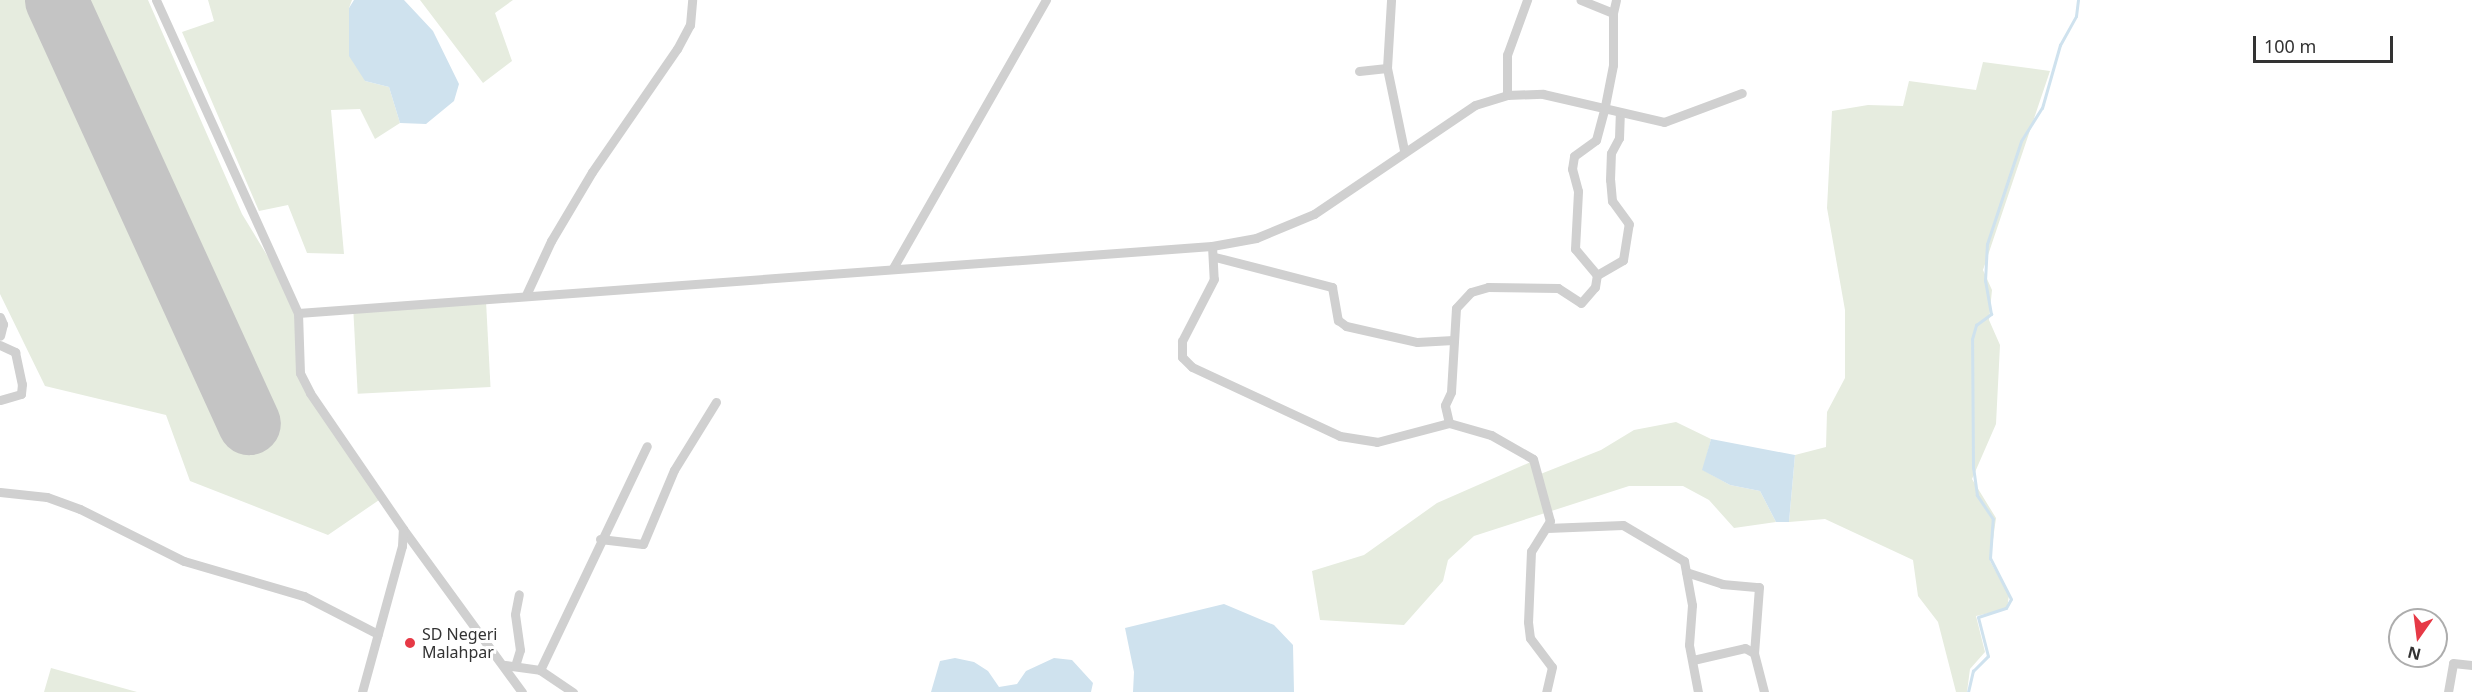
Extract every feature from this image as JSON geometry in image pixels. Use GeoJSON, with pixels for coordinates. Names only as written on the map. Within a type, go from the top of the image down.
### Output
{"type":"FeatureCollection","features":[{"type":"Feature","properties":{"kind":"street"},"geometry":{"type":"LineString","coordinates":[[156,0],[298,313],[300,372],[321,411],[403,529],[505,665],[522,692]]}},
{"type":"Feature","properties":{"kind":"street"},"geometry":{"type":"LineString","coordinates":[[526,295],[551,241],[592,172],[677,49],[690,25],[692,0]]}},
{"type":"Feature","properties":{"kind":"street"},"geometry":{"type":"LineString","coordinates":[[893,268],[1046,0]]}},
{"type":"Feature","properties":{"kind":"street"},"geometry":{"type":"LineString","coordinates":[[1391,0],[1387,68],[1404,150]]}},
{"type":"Feature","properties":{"kind":"street"},"geometry":{"type":"LineString","coordinates":[[1506,95],[1507,56],[1527,0]]}},
{"type":"Feature","properties":{"kind":"street"},"geometry":{"type":"LineString","coordinates":[[1580,0],[1613,13]]}},
{"type":"Feature","properties":{"kind":"street"},"geometry":{"type":"LineString","coordinates":[[1449,423],[1445,405],[1451,392],[1456,308],[1471,291],[1488,287],[1557,288],[1581,303],[1595,287],[1597,275],[1575,249],[1578,191],[1572,169],[1574,156],[1596,140],[1604,111],[1613,65],[1613,13],[1616,0]]}},
{"type":"Feature","properties":{"kind":"street"},"geometry":{"type":"LineString","coordinates":[[1359,71],[1377,66],[1387,68]]}},
{"type":"Feature","properties":{"kind":"street"},"geometry":{"type":"LineString","coordinates":[[298,313],[1212,246],[1256,238],[1314,214],[1344,197],[1404,150],[1475,105],[1506,95],[1543,94],[1604,111],[1664,122],[1742,93]]}},
{"type":"Feature","properties":{"kind":"street"},"geometry":{"type":"LineString","coordinates":[[1597,275],[1623,260],[1629,224],[1612,201],[1610,180],[1611,153],[1619,138],[1620,114]]}},
{"type":"Feature","properties":{"kind":"street"},"geometry":{"type":"LineString","coordinates":[[1212,246],[1215,257],[1214,279],[1182,341],[1182,357],[1192,367],[1340,436],[1377,442],[1449,423],[1491,435],[1533,459],[1550,520],[1547,528],[1533,542],[1528,567],[1530,638],[1552,667],[1546,692]]}},
{"type":"Feature","properties":{"kind":"street"},"geometry":{"type":"LineString","coordinates":[[1215,257],[1332,287],[1338,320],[1346,326],[1417,342],[1454,340]]}},
{"type":"Feature","properties":{"kind":"street"},"geometry":{"type":"LineString","coordinates":[[0,317],[3,324],[0,336]]}},
{"type":"Feature","properties":{"kind":"street"},"geometry":{"type":"LineString","coordinates":[[0,345],[15,352],[22,384],[21,394],[0,400]]}},
{"type":"Feature","properties":{"kind":"street"},"geometry":{"type":"LineString","coordinates":[[600,539],[643,544],[674,470],[716,402]]}},
{"type":"Feature","properties":{"kind":"street"},"geometry":{"type":"LineString","coordinates":[[540,670],[600,539],[647,446]]}},
{"type":"Feature","properties":{"kind":"street"},"geometry":{"type":"LineString","coordinates":[[0,492],[47,497],[80,509],[184,561],[304,596],[378,634]]}},
{"type":"Feature","properties":{"kind":"street"},"geometry":{"type":"LineString","coordinates":[[1547,528],[1623,525],[1684,561],[1692,605],[1689,645],[1698,692]]}},
{"type":"Feature","properties":{"kind":"street"},"geometry":{"type":"LineString","coordinates":[[362,692],[402,546],[403,529]]}},
{"type":"Feature","properties":{"kind":"street"},"geometry":{"type":"LineString","coordinates":[[1686,573],[1722,584],[1759,586],[1754,653],[1764,692]]}},
{"type":"Feature","properties":{"kind":"street"},"geometry":{"type":"LineString","coordinates":[[515,666],[520,650],[515,614],[519,594]]}},
{"type":"Feature","properties":{"kind":"street"},"geometry":{"type":"LineString","coordinates":[[1693,660],[1745,648],[1754,653]]}},
{"type":"Feature","properties":{"kind":"street"},"geometry":{"type":"LineString","coordinates":[[2448,692],[2453,663],[2472,665]]}},
{"type":"Feature","properties":{"kind":"street"},"geometry":{"type":"LineString","coordinates":[[505,665],[540,670],[573,692]]}},
{"type":"Feature","properties":{"kind":"shaded area"},"geometry":{"type":"Polygon","coordinates":[[[0,0],[44,0],[118,161],[112,179],[132,224],[145,219],[215,374],[207,387],[228,432],[272,412],[252,367],[237,364],[166,210],[178,204],[157,159],[139,151],[70,0],[148,0],[242,214],[299,308],[303,383],[382,498],[328,535],[190,481],[166,415],[45,386],[0,294],[0,0]]]}},
{"type":"Feature","properties":{"kind":"shaded area"},"geometry":{"type":"Polygon","coordinates":[[[208,0],[352,0],[349,8],[365,81],[389,87],[400,123],[375,139],[360,109],[331,110],[344,254],[307,253],[288,205],[259,211],[182,32],[214,21],[208,0]]]}},
{"type":"Feature","properties":{"kind":"shaded area"},"geometry":{"type":"Polygon","coordinates":[[[420,0],[513,0],[495,13],[512,61],[483,83],[420,0]]]}},
{"type":"Feature","properties":{"kind":"shaded area"},"geometry":{"type":"Polygon","coordinates":[[[1983,62],[2050,71],[1983,270],[1992,290],[1989,320],[2000,345],[1996,424],[1972,479],[1996,518],[1990,561],[2009,595],[2007,609],[1976,616],[1985,652],[1970,669],[1967,692],[1956,692],[1938,622],[1918,596],[1913,560],[1825,519],[1789,522],[1795,455],[1826,447],[1827,412],[1845,378],[1845,310],[1827,208],[1832,111],[1868,105],[1903,106],[1909,81],[1976,90],[1983,62]]]}},
{"type":"Feature","properties":{"kind":"shaded area"},"geometry":{"type":"Polygon","coordinates":[[[486,301],[491,387],[358,394],[353,308],[486,301]]]}},
{"type":"Feature","properties":{"kind":"shaded area"},"geometry":{"type":"Polygon","coordinates":[[[1676,422],[1711,439],[1703,470],[1730,485],[1760,491],[1776,522],[1734,528],[1709,500],[1683,486],[1629,486],[1474,536],[1448,560],[1443,581],[1404,625],[1320,620],[1312,571],[1364,555],[1437,503],[1533,461],[1538,475],[1601,450],[1634,430],[1676,422]]]}},
{"type":"Feature","properties":{"kind":"shaded area"},"geometry":{"type":"Polygon","coordinates":[[[51,668],[137,692],[44,692],[51,668]]]}},
{"type":"Feature","properties":{"kind":"water"},"geometry":{"type":"Polygon","coordinates":[[[354,0],[404,0],[433,31],[459,84],[454,101],[426,124],[400,123],[389,87],[365,81],[349,56],[349,8],[354,0]]]}},
{"type":"Feature","properties":{"kind":"water"},"geometry":{"type":"Polygon","coordinates":[[[1711,439],[1795,455],[1789,522],[1776,522],[1760,491],[1730,485],[1702,470],[1711,439]]]}},
{"type":"Feature","properties":{"kind":"water"},"geometry":{"type":"Polygon","coordinates":[[[1224,604],[1274,625],[1293,645],[1294,692],[1133,692],[1134,672],[1125,628],[1224,604]]]}},
{"type":"Feature","properties":{"kind":"water"},"geometry":{"type":"Polygon","coordinates":[[[955,658],[974,662],[988,671],[999,687],[1017,684],[1026,671],[1054,658],[1072,660],[1093,683],[1091,692],[931,692],[940,661],[955,658]]]}},
{"type":"Feature","properties":{"kind":"waterway"},"geometry":{"type":"LineString","coordinates":[[1968,692],[1973,671],[1988,656],[1978,617],[2006,608],[2011,599],[1990,558],[1993,519],[1977,495],[1973,468],[1972,339],[1976,325],[1991,314],[1985,281],[1987,244],[2021,141],[2042,108],[2060,45],[2076,16],[2078,0]]}},
{"type":"Feature","properties":{"kind":"runway"},"geometry":{"type":"LineString","coordinates":[[56,0],[249,423]]}},
{"type":"Feature","properties":{"kind":"place","name":"SD Negeri Malahpar"},"geometry":{"type":"Point","coordinates":[410,643]}}]}
